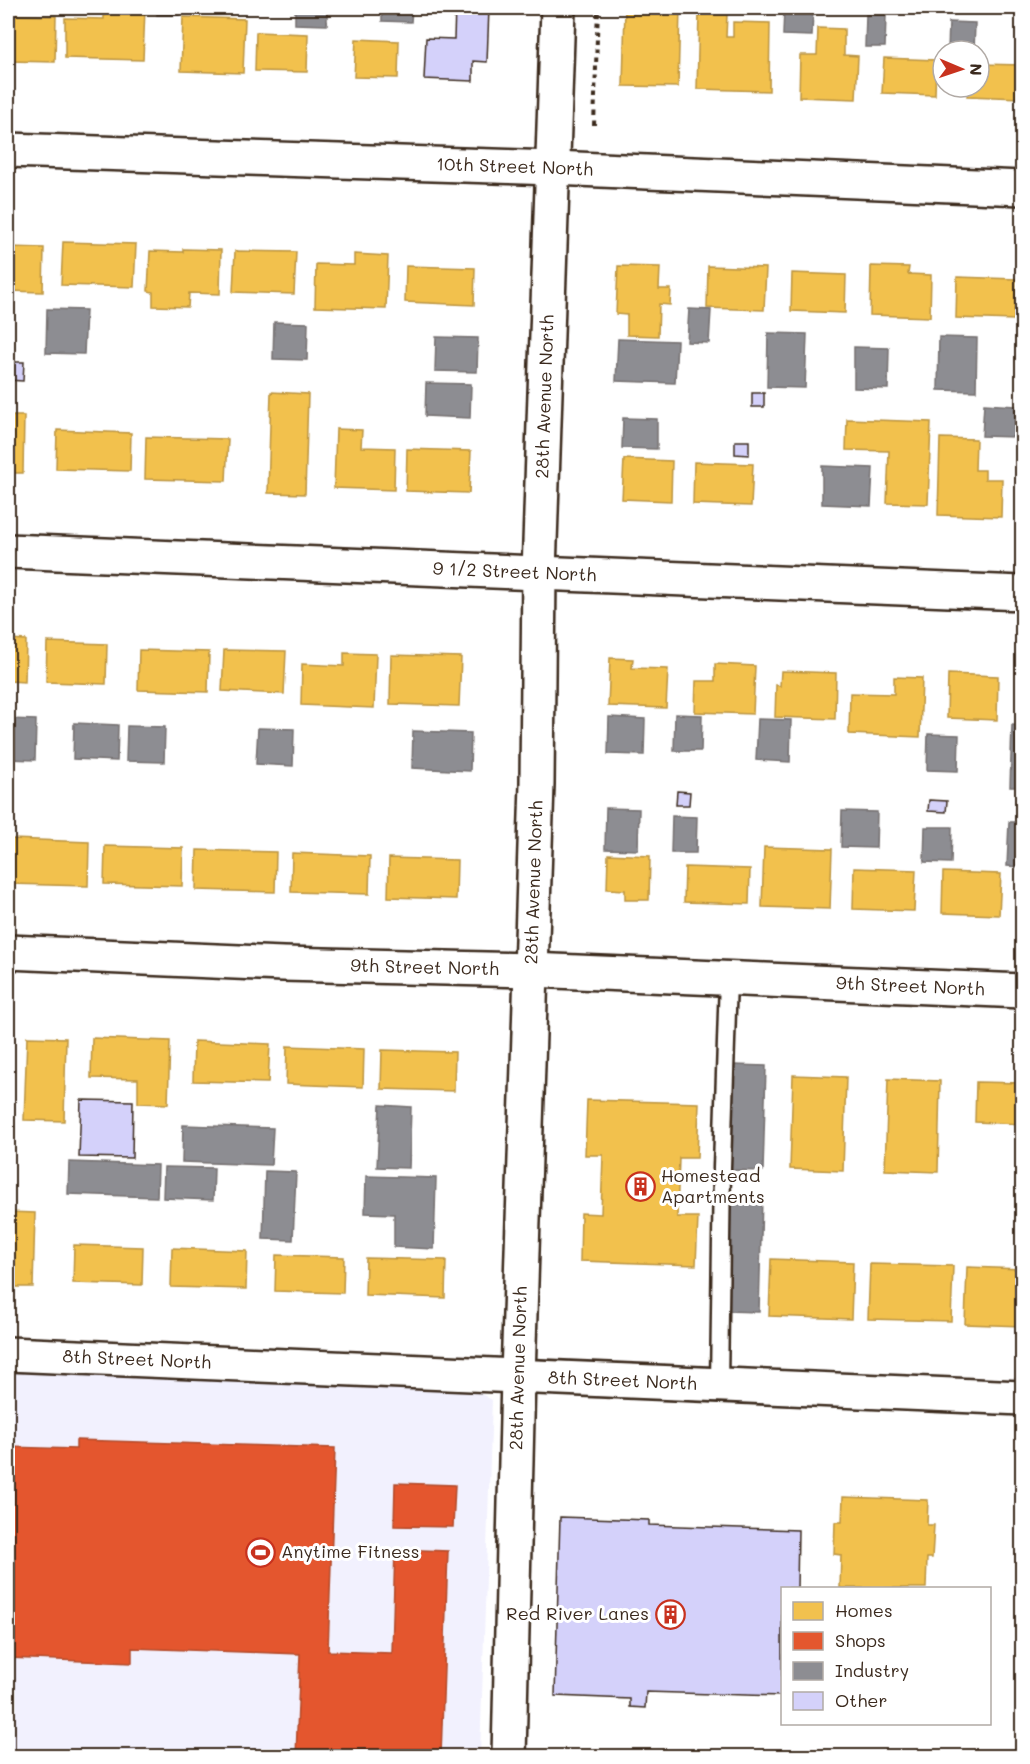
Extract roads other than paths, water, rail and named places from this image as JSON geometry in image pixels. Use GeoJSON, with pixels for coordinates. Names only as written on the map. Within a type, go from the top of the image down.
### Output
{"type":"FeatureCollection","features":[{"type":"Feature","properties":{"kind":"street","name":"28th Avenue North"},"geometry":{"type":"LineString","coordinates":[[509,1756],[518,1376],[537,784],[540,572],[558,8]]}},
{"type":"Feature","properties":{"kind":"street","name":"10th Street North"},"geometry":{"type":"LineString","coordinates":[[8,150],[553,168],[1023,188]]}},
{"type":"Feature","properties":{"kind":"street","name":"9 1/2 Street North"},"geometry":{"type":"LineString","coordinates":[[8,551],[1023,593]]}},
{"type":"Feature","properties":{"kind":"street","name":"9th Street North"},"geometry":{"type":"LineString","coordinates":[[8,952],[283,964],[531,970],[1023,991]]}},
{"type":"Feature","properties":{"kind":"street","name":"8th Street North"},"geometry":{"type":"LineString","coordinates":[[8,1354],[1023,1398]]}},
{"type":"Feature","properties":{"kind":"lane"},"geometry":{"type":"LineString","coordinates":[[719,1385],[722,1167],[728,979]]}},
{"type":"Feature","properties":{"kind":"place","name":"Homestead Apartments"},"geometry":{"type":"Point","coordinates":[640,1186]}},
{"type":"Feature","properties":{"kind":"place","name":"Anytime Fitness"},"geometry":{"type":"Point","coordinates":[260,1552]}},
{"type":"Feature","properties":{"kind":"place","name":"Red River Lanes"},"geometry":{"type":"Point","coordinates":[670,1614]}}]}
